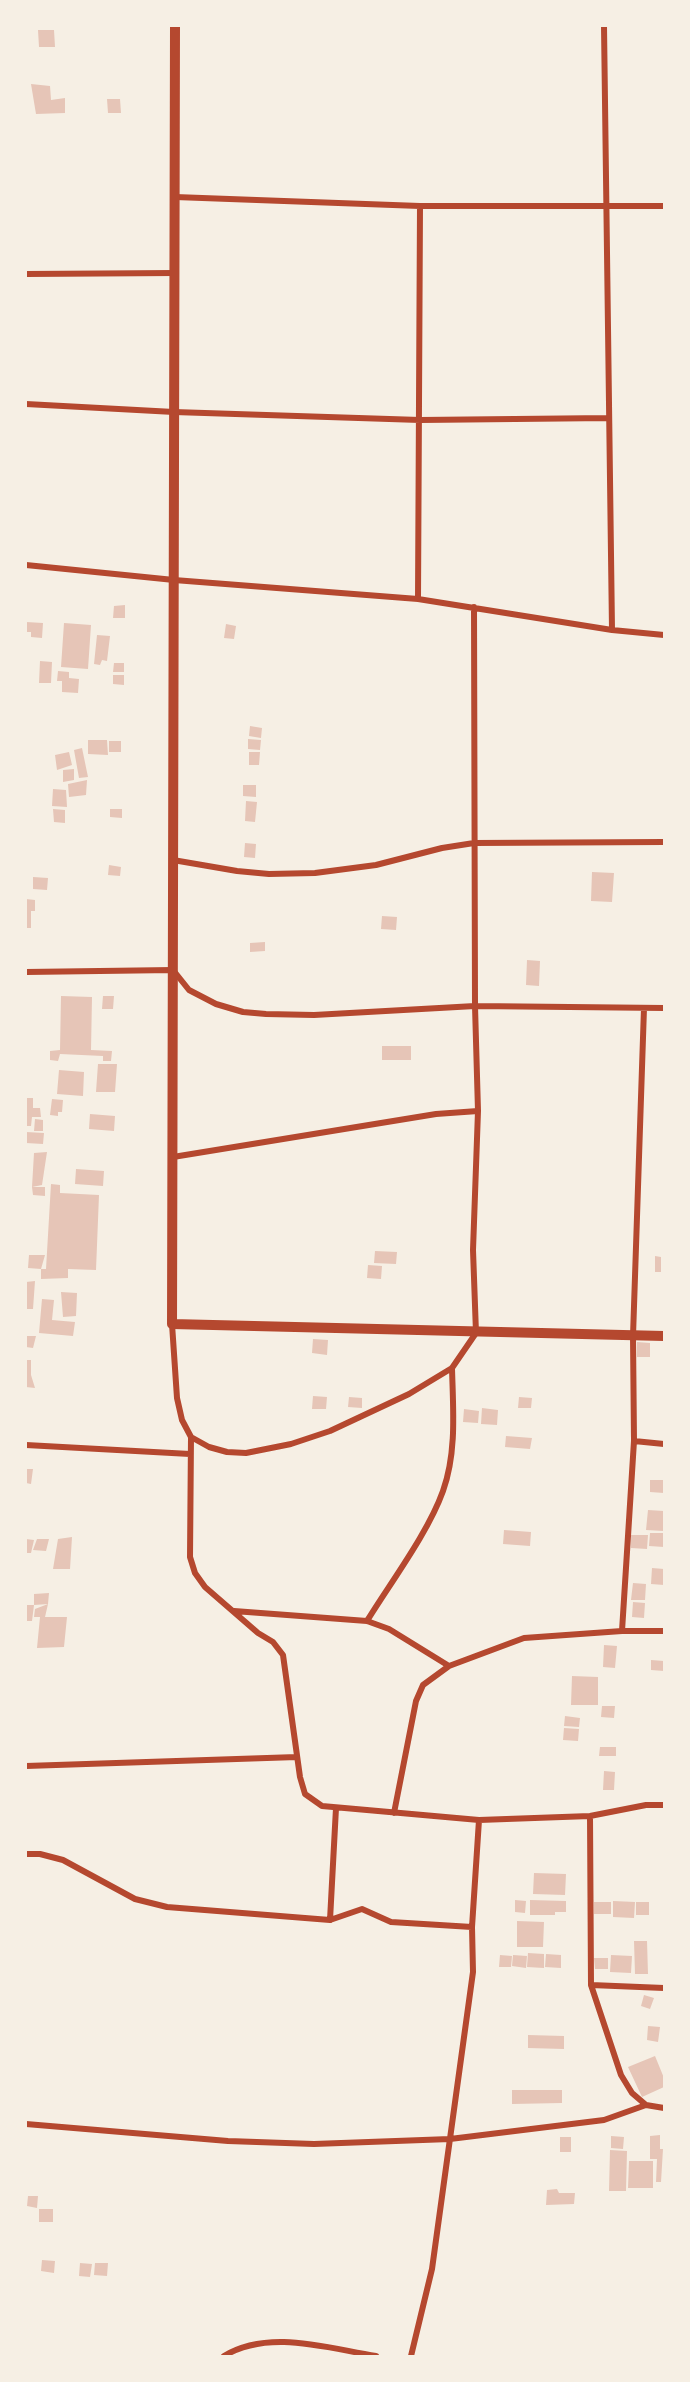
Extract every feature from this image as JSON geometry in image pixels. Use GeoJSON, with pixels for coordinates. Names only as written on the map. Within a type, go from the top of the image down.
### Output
{"type":"FeatureCollection","features":[{"type":"Feature","properties":{"kind":"street"},"geometry":{"type":"LineString","coordinates":[[175,26],[172,1324],[177,1398],[182,1420],[191,1437],[190,1557],[195,1573],[205,1587],[258,1633],[273,1642],[283,1654],[297,1757],[305,1794],[322,1806],[479,1820],[590,1816],[646,1805],[664,1805]]}},
{"type":"Feature","properties":{"kind":"street"},"geometry":{"type":"LineString","coordinates":[[604,26],[612,630]]}},
{"type":"Feature","properties":{"kind":"street"},"geometry":{"type":"LineString","coordinates":[[175,197],[420,206],[664,206]]}},
{"type":"Feature","properties":{"kind":"street"},"geometry":{"type":"LineString","coordinates":[[417,598],[420,206]]}},
{"type":"Feature","properties":{"kind":"street"},"geometry":{"type":"LineString","coordinates":[[26,274],[175,273]]}},
{"type":"Feature","properties":{"kind":"street"},"geometry":{"type":"LineString","coordinates":[[26,404],[174,412],[420,420],[609,418]]}},
{"type":"Feature","properties":{"kind":"street"},"geometry":{"type":"LineString","coordinates":[[26,565],[174,580],[417,598],[612,630],[664,635]]}},
{"type":"Feature","properties":{"kind":"street"},"geometry":{"type":"LineString","coordinates":[[191,1437],[209,1447],[227,1452],[246,1452],[291,1444],[330,1431],[409,1394],[452,1368],[476,1333],[473,1250],[478,1111],[475,1006],[474,606]]}},
{"type":"Feature","properties":{"kind":"street"},"geometry":{"type":"LineString","coordinates":[[173,860],[248,872],[315,873],[376,865],[442,848],[474,843],[664,842]]}},
{"type":"Feature","properties":{"kind":"street"},"geometry":{"type":"LineString","coordinates":[[173,970],[189,990],[216,1004],[243,1012],[314,1015],[475,1006],[664,1008]]}},
{"type":"Feature","properties":{"kind":"street"},"geometry":{"type":"LineString","coordinates":[[26,972],[173,970]]}},
{"type":"Feature","properties":{"kind":"street"},"geometry":{"type":"LineString","coordinates":[[622,1630],[634,1441],[633,1336],[644,1008]]}},
{"type":"Feature","properties":{"kind":"street"},"geometry":{"type":"LineString","coordinates":[[173,1157],[436,1114],[478,1111]]}},
{"type":"Feature","properties":{"kind":"street"},"geometry":{"type":"LineString","coordinates":[[172,1324],[664,1336]]}},
{"type":"Feature","properties":{"kind":"street"},"geometry":{"type":"LineString","coordinates":[[367,1621],[421,1534],[443,1491],[450,1460],[454,1419],[452,1368]]}},
{"type":"Feature","properties":{"kind":"street"},"geometry":{"type":"LineString","coordinates":[[634,1441],[664,1444]]}},
{"type":"Feature","properties":{"kind":"street"},"geometry":{"type":"LineString","coordinates":[[26,1445],[190,1454]]}},
{"type":"Feature","properties":{"kind":"street"},"geometry":{"type":"LineString","coordinates":[[233,1611],[367,1621],[389,1629],[449,1666]]}},
{"type":"Feature","properties":{"kind":"street"},"geometry":{"type":"LineString","coordinates":[[394,1813],[416,1701],[423,1685],[449,1666],[524,1638],[622,1630],[664,1631]]}},
{"type":"Feature","properties":{"kind":"street"},"geometry":{"type":"LineString","coordinates":[[26,1766],[297,1757]]}},
{"type":"Feature","properties":{"kind":"street"},"geometry":{"type":"LineString","coordinates":[[330,1920],[336,1808]]}},
{"type":"Feature","properties":{"kind":"street"},"geometry":{"type":"LineString","coordinates":[[590,1816],[591,1985],[621,2075],[632,2093],[646,2105]]}},
{"type":"Feature","properties":{"kind":"street"},"geometry":{"type":"LineString","coordinates":[[411,2356],[432,2269],[473,1972],[472,1927],[479,1820]]}},
{"type":"Feature","properties":{"kind":"street"},"geometry":{"type":"LineString","coordinates":[[26,1854],[40,1854],[63,1860],[135,1899],[167,1906],[330,1920],[362,1909],[391,1922],[472,1927]]}},
{"type":"Feature","properties":{"kind":"street"},"geometry":{"type":"LineString","coordinates":[[591,1985],[664,1988]]}},
{"type":"Feature","properties":{"kind":"street"},"geometry":{"type":"LineString","coordinates":[[26,2124],[239,2141],[314,2144],[450,2139],[604,2120],[646,2105],[664,2108]]}},
{"type":"Feature","properties":{"kind":"street"},"geometry":{"type":"LineString","coordinates":[[224,2356],[238,2348],[269,2341],[376,2356]]}},
{"type":"Feature","properties":{"kind":"building"},"geometry":{"type":"Polygon","coordinates":[[[38,30],[54,30],[55,47],[39,47],[38,30]]]}},
{"type":"Feature","properties":{"kind":"building"},"geometry":{"type":"Polygon","coordinates":[[[31,84],[50,86],[51,100],[65,98],[65,113],[36,114],[31,84]]]}},
{"type":"Feature","properties":{"kind":"building"},"geometry":{"type":"Polygon","coordinates":[[[107,99],[120,99],[121,113],[108,113],[107,99]]]}},
{"type":"Feature","properties":{"kind":"building"},"geometry":{"type":"Polygon","coordinates":[[[125,605],[125,618],[113,618],[114,606],[125,605]]]}},
{"type":"Feature","properties":{"kind":"building"},"geometry":{"type":"Polygon","coordinates":[[[26,622],[43,623],[42,638],[31,637],[31,632],[26,632],[26,622]]]}},
{"type":"Feature","properties":{"kind":"building"},"geometry":{"type":"Polygon","coordinates":[[[64,623],[91,625],[88,669],[61,667],[64,623]]]}},
{"type":"Feature","properties":{"kind":"building"},"geometry":{"type":"Polygon","coordinates":[[[226,624],[236,626],[234,639],[224,638],[226,624]]]}},
{"type":"Feature","properties":{"kind":"building"},"geometry":{"type":"Polygon","coordinates":[[[97,635],[110,636],[107,661],[102,660],[100,665],[94,664],[97,635]]]}},
{"type":"Feature","properties":{"kind":"building"},"geometry":{"type":"Polygon","coordinates":[[[40,661],[52,662],[51,683],[39,683],[40,661]]]}},
{"type":"Feature","properties":{"kind":"building"},"geometry":{"type":"Polygon","coordinates":[[[114,663],[124,663],[124,672],[113,672],[114,663]]]}},
{"type":"Feature","properties":{"kind":"building"},"geometry":{"type":"Polygon","coordinates":[[[58,671],[69,672],[69,678],[79,679],[78,693],[62,692],[62,681],[57,681],[58,671]]]}},
{"type":"Feature","properties":{"kind":"building"},"geometry":{"type":"Polygon","coordinates":[[[113,675],[124,675],[124,685],[113,684],[113,675]]]}},
{"type":"Feature","properties":{"kind":"building"},"geometry":{"type":"Polygon","coordinates":[[[250,726],[262,728],[261,738],[249,736],[250,726]]]}},
{"type":"Feature","properties":{"kind":"building"},"geometry":{"type":"Polygon","coordinates":[[[248,739],[261,740],[260,750],[248,749],[248,739]]]}},
{"type":"Feature","properties":{"kind":"building"},"geometry":{"type":"Polygon","coordinates":[[[88,740],[107,740],[108,755],[88,754],[88,740]]]}},
{"type":"Feature","properties":{"kind":"building"},"geometry":{"type":"Polygon","coordinates":[[[109,741],[121,741],[121,752],[109,752],[109,741]]]}},
{"type":"Feature","properties":{"kind":"building"},"geometry":{"type":"Polygon","coordinates":[[[82,748],[88,777],[79,778],[74,750],[82,748]]]}},
{"type":"Feature","properties":{"kind":"building"},"geometry":{"type":"Polygon","coordinates":[[[69,752],[72,765],[57,770],[55,755],[69,752]]]}},
{"type":"Feature","properties":{"kind":"building"},"geometry":{"type":"Polygon","coordinates":[[[249,752],[260,752],[259,765],[249,765],[249,752]]]}},
{"type":"Feature","properties":{"kind":"building"},"geometry":{"type":"Polygon","coordinates":[[[74,769],[74,780],[63,782],[63,770],[74,769]]]}},
{"type":"Feature","properties":{"kind":"building"},"geometry":{"type":"Polygon","coordinates":[[[87,780],[86,795],[69,797],[68,784],[87,780]]]}},
{"type":"Feature","properties":{"kind":"building"},"geometry":{"type":"Polygon","coordinates":[[[243,785],[256,785],[256,797],[243,796],[243,785]]]}},
{"type":"Feature","properties":{"kind":"building"},"geometry":{"type":"Polygon","coordinates":[[[53,789],[66,790],[67,807],[52,806],[53,789]]]}},
{"type":"Feature","properties":{"kind":"building"},"geometry":{"type":"Polygon","coordinates":[[[246,801],[257,802],[255,822],[245,821],[246,801]]]}},
{"type":"Feature","properties":{"kind":"building"},"geometry":{"type":"Polygon","coordinates":[[[53,809],[65,810],[65,823],[54,822],[53,809]]]}},
{"type":"Feature","properties":{"kind":"building"},"geometry":{"type":"Polygon","coordinates":[[[110,809],[122,809],[122,818],[110,817],[110,809]]]}},
{"type":"Feature","properties":{"kind":"building"},"geometry":{"type":"Polygon","coordinates":[[[245,843],[256,844],[255,858],[244,857],[245,843]]]}},
{"type":"Feature","properties":{"kind":"building"},"geometry":{"type":"Polygon","coordinates":[[[109,865],[121,867],[120,876],[108,875],[109,865]]]}},
{"type":"Feature","properties":{"kind":"building"},"geometry":{"type":"Polygon","coordinates":[[[592,872],[614,873],[612,902],[591,901],[592,872]]]}},
{"type":"Feature","properties":{"kind":"building"},"geometry":{"type":"Polygon","coordinates":[[[33,877],[48,878],[47,890],[33,889],[33,877]]]}},
{"type":"Feature","properties":{"kind":"building"},"geometry":{"type":"Polygon","coordinates":[[[26,899],[35,900],[35,911],[31,911],[31,928],[26,928],[26,899]]]}},
{"type":"Feature","properties":{"kind":"building"},"geometry":{"type":"Polygon","coordinates":[[[382,916],[397,917],[396,930],[381,929],[382,916]]]}},
{"type":"Feature","properties":{"kind":"building"},"geometry":{"type":"Polygon","coordinates":[[[265,942],[265,951],[250,952],[250,943],[265,942]]]}},
{"type":"Feature","properties":{"kind":"building"},"geometry":{"type":"Polygon","coordinates":[[[527,960],[540,961],[539,986],[526,985],[527,960]]]}},
{"type":"Feature","properties":{"kind":"building"},"geometry":{"type":"Polygon","coordinates":[[[61,996],[92,997],[91,1050],[112,1051],[111,1061],[103,1061],[103,1056],[60,1054],[58,1061],[50,1060],[50,1051],[60,1050],[61,996]]]}},
{"type":"Feature","properties":{"kind":"building"},"geometry":{"type":"Polygon","coordinates":[[[103,996],[114,996],[113,1009],[102,1009],[103,996]]]}},
{"type":"Feature","properties":{"kind":"building"},"geometry":{"type":"Polygon","coordinates":[[[382,1046],[411,1046],[411,1060],[382,1060],[382,1046]]]}},
{"type":"Feature","properties":{"kind":"building"},"geometry":{"type":"Polygon","coordinates":[[[98,1064],[117,1064],[115,1092],[96,1092],[98,1064]]]}},
{"type":"Feature","properties":{"kind":"building"},"geometry":{"type":"Polygon","coordinates":[[[59,1070],[84,1072],[83,1096],[57,1094],[59,1070]]]}},
{"type":"Feature","properties":{"kind":"building"},"geometry":{"type":"Polygon","coordinates":[[[27,1098],[33,1098],[33,1108],[40,1108],[41,1117],[32,1117],[31,1126],[26,1126],[27,1098]]]}},
{"type":"Feature","properties":{"kind":"building"},"geometry":{"type":"Polygon","coordinates":[[[52,1099],[63,1100],[62,1112],[58,1112],[58,1116],[50,1115],[52,1099]]]}},
{"type":"Feature","properties":{"kind":"building"},"geometry":{"type":"Polygon","coordinates":[[[90,1114],[115,1116],[114,1131],[89,1129],[90,1114]]]}},
{"type":"Feature","properties":{"kind":"building"},"geometry":{"type":"Polygon","coordinates":[[[35,1119],[43,1120],[43,1131],[34,1131],[35,1119]]]}},
{"type":"Feature","properties":{"kind":"building"},"geometry":{"type":"Polygon","coordinates":[[[26,1132],[44,1133],[43,1144],[26,1143],[26,1132]]]}},
{"type":"Feature","properties":{"kind":"building"},"geometry":{"type":"Polygon","coordinates":[[[47,1152],[42,1185],[32,1187],[34,1153],[47,1152]]]}},
{"type":"Feature","properties":{"kind":"building"},"geometry":{"type":"Polygon","coordinates":[[[76,1169],[104,1171],[103,1186],[75,1184],[76,1169]]]}},
{"type":"Feature","properties":{"kind":"building"},"geometry":{"type":"Polygon","coordinates":[[[51,1184],[60,1185],[60,1193],[99,1195],[96,1270],[68,1269],[68,1278],[41,1279],[41,1269],[46,1269],[51,1184]]]}},
{"type":"Feature","properties":{"kind":"building"},"geometry":{"type":"Polygon","coordinates":[[[32,1187],[45,1187],[45,1196],[33,1195],[32,1187]]]}},
{"type":"Feature","properties":{"kind":"building"},"geometry":{"type":"Polygon","coordinates":[[[375,1251],[397,1252],[396,1264],[374,1263],[375,1251]]]}},
{"type":"Feature","properties":{"kind":"building"},"geometry":{"type":"Polygon","coordinates":[[[29,1255],[45,1255],[41,1269],[28,1268],[29,1255]]]}},
{"type":"Feature","properties":{"kind":"building"},"geometry":{"type":"Polygon","coordinates":[[[655,1256],[661,1257],[661,1272],[655,1272],[655,1256]]]}},
{"type":"Feature","properties":{"kind":"building"},"geometry":{"type":"Polygon","coordinates":[[[368,1265],[382,1266],[381,1279],[367,1278],[368,1265]]]}},
{"type":"Feature","properties":{"kind":"building"},"geometry":{"type":"Polygon","coordinates":[[[35,1281],[33,1309],[26,1309],[26,1282],[35,1281]]]}},
{"type":"Feature","properties":{"kind":"building"},"geometry":{"type":"Polygon","coordinates":[[[61,1292],[77,1293],[76,1316],[63,1317],[61,1292]]]}},
{"type":"Feature","properties":{"kind":"building"},"geometry":{"type":"Polygon","coordinates":[[[42,1299],[54,1300],[52,1320],[75,1322],[73,1336],[39,1333],[42,1299]]]}},
{"type":"Feature","properties":{"kind":"building"},"geometry":{"type":"Polygon","coordinates":[[[26,1336],[36,1336],[33,1348],[26,1347],[26,1336]]]}},
{"type":"Feature","properties":{"kind":"building"},"geometry":{"type":"Polygon","coordinates":[[[313,1339],[328,1340],[327,1355],[312,1353],[313,1339]]]}},
{"type":"Feature","properties":{"kind":"building"},"geometry":{"type":"Polygon","coordinates":[[[637,1342],[650,1343],[650,1357],[637,1357],[637,1342]]]}},
{"type":"Feature","properties":{"kind":"building"},"geometry":{"type":"Polygon","coordinates":[[[26,1360],[31,1360],[31,1375],[35,1388],[26,1387],[26,1360]]]}},
{"type":"Feature","properties":{"kind":"building"},"geometry":{"type":"Polygon","coordinates":[[[313,1396],[327,1397],[326,1409],[312,1409],[313,1396]]]}},
{"type":"Feature","properties":{"kind":"building"},"geometry":{"type":"Polygon","coordinates":[[[349,1397],[362,1398],[362,1408],[348,1407],[349,1397]]]}},
{"type":"Feature","properties":{"kind":"building"},"geometry":{"type":"Polygon","coordinates":[[[519,1397],[532,1398],[531,1408],[518,1408],[519,1397]]]}},
{"type":"Feature","properties":{"kind":"building"},"geometry":{"type":"Polygon","coordinates":[[[482,1408],[498,1410],[497,1425],[481,1424],[482,1408]]]}},
{"type":"Feature","properties":{"kind":"building"},"geometry":{"type":"Polygon","coordinates":[[[464,1409],[479,1411],[478,1423],[463,1422],[464,1409]]]}},
{"type":"Feature","properties":{"kind":"building"},"geometry":{"type":"Polygon","coordinates":[[[506,1436],[532,1438],[530,1449],[505,1447],[506,1436]]]}},
{"type":"Feature","properties":{"kind":"building"},"geometry":{"type":"Polygon","coordinates":[[[26,1469],[33,1469],[31,1484],[26,1483],[26,1469]]]}},
{"type":"Feature","properties":{"kind":"building"},"geometry":{"type":"Polygon","coordinates":[[[650,1480],[664,1480],[664,1493],[650,1492],[650,1480]]]}},
{"type":"Feature","properties":{"kind":"building"},"geometry":{"type":"Polygon","coordinates":[[[648,1510],[664,1511],[664,1531],[646,1530],[648,1510]]]}},
{"type":"Feature","properties":{"kind":"building"},"geometry":{"type":"Polygon","coordinates":[[[504,1530],[531,1532],[530,1546],[503,1544],[504,1530]]]}},
{"type":"Feature","properties":{"kind":"building"},"geometry":{"type":"Polygon","coordinates":[[[650,1533],[664,1533],[664,1547],[649,1546],[650,1533]]]}},
{"type":"Feature","properties":{"kind":"building"},"geometry":{"type":"Polygon","coordinates":[[[631,1535],[648,1535],[647,1549],[631,1548],[631,1535]]]}},
{"type":"Feature","properties":{"kind":"building"},"geometry":{"type":"Polygon","coordinates":[[[72,1537],[70,1569],[53,1569],[58,1539],[72,1537]]]}},
{"type":"Feature","properties":{"kind":"building"},"geometry":{"type":"Polygon","coordinates":[[[26,1539],[34,1540],[31,1553],[26,1553],[26,1539]]]}},
{"type":"Feature","properties":{"kind":"building"},"geometry":{"type":"Polygon","coordinates":[[[37,1539],[49,1539],[46,1551],[33,1550],[37,1539]]]}},
{"type":"Feature","properties":{"kind":"building"},"geometry":{"type":"Polygon","coordinates":[[[652,1568],[664,1569],[664,1585],[651,1584],[652,1568]]]}},
{"type":"Feature","properties":{"kind":"building"},"geometry":{"type":"Polygon","coordinates":[[[633,1583],[646,1584],[645,1600],[631,1600],[633,1583]]]}},
{"type":"Feature","properties":{"kind":"building"},"geometry":{"type":"Polygon","coordinates":[[[49,1593],[48,1604],[34,1605],[34,1594],[49,1593]]]}},
{"type":"Feature","properties":{"kind":"building"},"geometry":{"type":"Polygon","coordinates":[[[633,1602],[645,1603],[644,1618],[632,1617],[633,1602]]]}},
{"type":"Feature","properties":{"kind":"building"},"geometry":{"type":"Polygon","coordinates":[[[48,1604],[45,1617],[67,1617],[64,1647],[37,1648],[40,1617],[34,1617],[35,1609],[48,1604]]]}},
{"type":"Feature","properties":{"kind":"building"},"geometry":{"type":"Polygon","coordinates":[[[26,1605],[34,1605],[32,1621],[26,1621],[26,1605]]]}},
{"type":"Feature","properties":{"kind":"building"},"geometry":{"type":"Polygon","coordinates":[[[604,1645],[617,1646],[615,1668],[603,1667],[604,1645]]]}},
{"type":"Feature","properties":{"kind":"building"},"geometry":{"type":"Polygon","coordinates":[[[651,1660],[664,1661],[664,1671],[651,1670],[651,1660]]]}},
{"type":"Feature","properties":{"kind":"building"},"geometry":{"type":"Polygon","coordinates":[[[572,1676],[598,1677],[598,1705],[571,1705],[572,1676]]]}},
{"type":"Feature","properties":{"kind":"building"},"geometry":{"type":"Polygon","coordinates":[[[602,1706],[615,1706],[614,1718],[601,1717],[602,1706]]]}},
{"type":"Feature","properties":{"kind":"building"},"geometry":{"type":"Polygon","coordinates":[[[565,1716],[580,1718],[579,1727],[564,1726],[565,1716]]]}},
{"type":"Feature","properties":{"kind":"building"},"geometry":{"type":"Polygon","coordinates":[[[564,1728],[579,1729],[578,1741],[563,1740],[564,1728]]]}},
{"type":"Feature","properties":{"kind":"building"},"geometry":{"type":"Polygon","coordinates":[[[600,1747],[616,1747],[616,1756],[599,1756],[600,1747]]]}},
{"type":"Feature","properties":{"kind":"building"},"geometry":{"type":"Polygon","coordinates":[[[604,1771],[615,1772],[614,1790],[603,1790],[604,1771]]]}},
{"type":"Feature","properties":{"kind":"building"},"geometry":{"type":"Polygon","coordinates":[[[534,1873],[566,1874],[565,1895],[533,1894],[534,1873]]]}},
{"type":"Feature","properties":{"kind":"building"},"geometry":{"type":"Polygon","coordinates":[[[515,1900],[526,1901],[525,1913],[515,1912],[515,1900]]]}},
{"type":"Feature","properties":{"kind":"building"},"geometry":{"type":"Polygon","coordinates":[[[530,1900],[566,1901],[566,1912],[555,1912],[555,1915],[530,1915],[530,1900]]]}},
{"type":"Feature","properties":{"kind":"building"},"geometry":{"type":"Polygon","coordinates":[[[613,1901],[635,1902],[634,1918],[613,1917],[613,1901]]]}},
{"type":"Feature","properties":{"kind":"building"},"geometry":{"type":"Polygon","coordinates":[[[594,1902],[611,1902],[611,1914],[594,1914],[594,1902]]]}},
{"type":"Feature","properties":{"kind":"building"},"geometry":{"type":"Polygon","coordinates":[[[636,1902],[649,1902],[649,1915],[636,1915],[636,1902]]]}},
{"type":"Feature","properties":{"kind":"building"},"geometry":{"type":"Polygon","coordinates":[[[517,1921],[544,1922],[543,1947],[517,1947],[517,1921]]]}},
{"type":"Feature","properties":{"kind":"building"},"geometry":{"type":"Polygon","coordinates":[[[634,1941],[647,1941],[648,1974],[635,1974],[634,1941]]]}},
{"type":"Feature","properties":{"kind":"building"},"geometry":{"type":"Polygon","coordinates":[[[528,1953],[544,1954],[544,1968],[527,1967],[528,1953]]]}},
{"type":"Feature","properties":{"kind":"building"},"geometry":{"type":"Polygon","coordinates":[[[546,1954],[561,1955],[561,1968],[545,1967],[546,1954]]]}},
{"type":"Feature","properties":{"kind":"building"},"geometry":{"type":"Polygon","coordinates":[[[500,1955],[512,1956],[511,1967],[499,1967],[500,1955]]]}},
{"type":"Feature","properties":{"kind":"building"},"geometry":{"type":"Polygon","coordinates":[[[513,1955],[527,1956],[526,1968],[512,1966],[513,1955]]]}},
{"type":"Feature","properties":{"kind":"building"},"geometry":{"type":"Polygon","coordinates":[[[611,1955],[632,1956],[631,1973],[610,1972],[611,1955]]]}},
{"type":"Feature","properties":{"kind":"building"},"geometry":{"type":"Polygon","coordinates":[[[594,1958],[608,1958],[608,1969],[595,1969],[594,1958]]]}},
{"type":"Feature","properties":{"kind":"building"},"geometry":{"type":"Polygon","coordinates":[[[644,1995],[654,1998],[650,2009],[641,2006],[644,1995]]]}},
{"type":"Feature","properties":{"kind":"building"},"geometry":{"type":"Polygon","coordinates":[[[648,2026],[660,2027],[658,2042],[647,2040],[648,2026]]]}},
{"type":"Feature","properties":{"kind":"building"},"geometry":{"type":"Polygon","coordinates":[[[528,2035],[564,2036],[564,2049],[528,2048],[528,2035]]]}},
{"type":"Feature","properties":{"kind":"building"},"geometry":{"type":"Polygon","coordinates":[[[655,2056],[664,2078],[664,2087],[642,2097],[628,2067],[655,2056]]]}},
{"type":"Feature","properties":{"kind":"building"},"geometry":{"type":"Polygon","coordinates":[[[512,2090],[562,2090],[562,2103],[512,2104],[512,2090]]]}},
{"type":"Feature","properties":{"kind":"building"},"geometry":{"type":"Polygon","coordinates":[[[660,2135],[660,2149],[663,2149],[661,2182],[656,2182],[657,2159],[650,2159],[650,2136],[660,2135]]]}},
{"type":"Feature","properties":{"kind":"building"},"geometry":{"type":"Polygon","coordinates":[[[611,2136],[624,2137],[623,2149],[611,2148],[611,2136]]]}},
{"type":"Feature","properties":{"kind":"building"},"geometry":{"type":"Polygon","coordinates":[[[560,2137],[571,2137],[571,2152],[560,2152],[560,2137]]]}},
{"type":"Feature","properties":{"kind":"building"},"geometry":{"type":"Polygon","coordinates":[[[610,2150],[627,2151],[626,2191],[609,2191],[610,2150]]]}},
{"type":"Feature","properties":{"kind":"building"},"geometry":{"type":"Polygon","coordinates":[[[629,2161],[653,2161],[653,2188],[628,2188],[629,2161]]]}},
{"type":"Feature","properties":{"kind":"building"},"geometry":{"type":"Polygon","coordinates":[[[557,2189],[559,2193],[575,2193],[574,2204],[546,2205],[547,2190],[557,2189]]]}},
{"type":"Feature","properties":{"kind":"building"},"geometry":{"type":"Polygon","coordinates":[[[28,2196],[38,2196],[37,2208],[27,2206],[28,2196]]]}},
{"type":"Feature","properties":{"kind":"building"},"geometry":{"type":"Polygon","coordinates":[[[39,2209],[53,2209],[53,2222],[39,2222],[39,2209]]]}},
{"type":"Feature","properties":{"kind":"building"},"geometry":{"type":"Polygon","coordinates":[[[42,2260],[55,2261],[54,2273],[41,2271],[42,2260]]]}},
{"type":"Feature","properties":{"kind":"building"},"geometry":{"type":"Polygon","coordinates":[[[80,2263],[92,2264],[90,2277],[79,2276],[80,2263]]]}},
{"type":"Feature","properties":{"kind":"building"},"geometry":{"type":"Polygon","coordinates":[[[95,2263],[108,2263],[107,2276],[94,2275],[95,2263]]]}}]}
